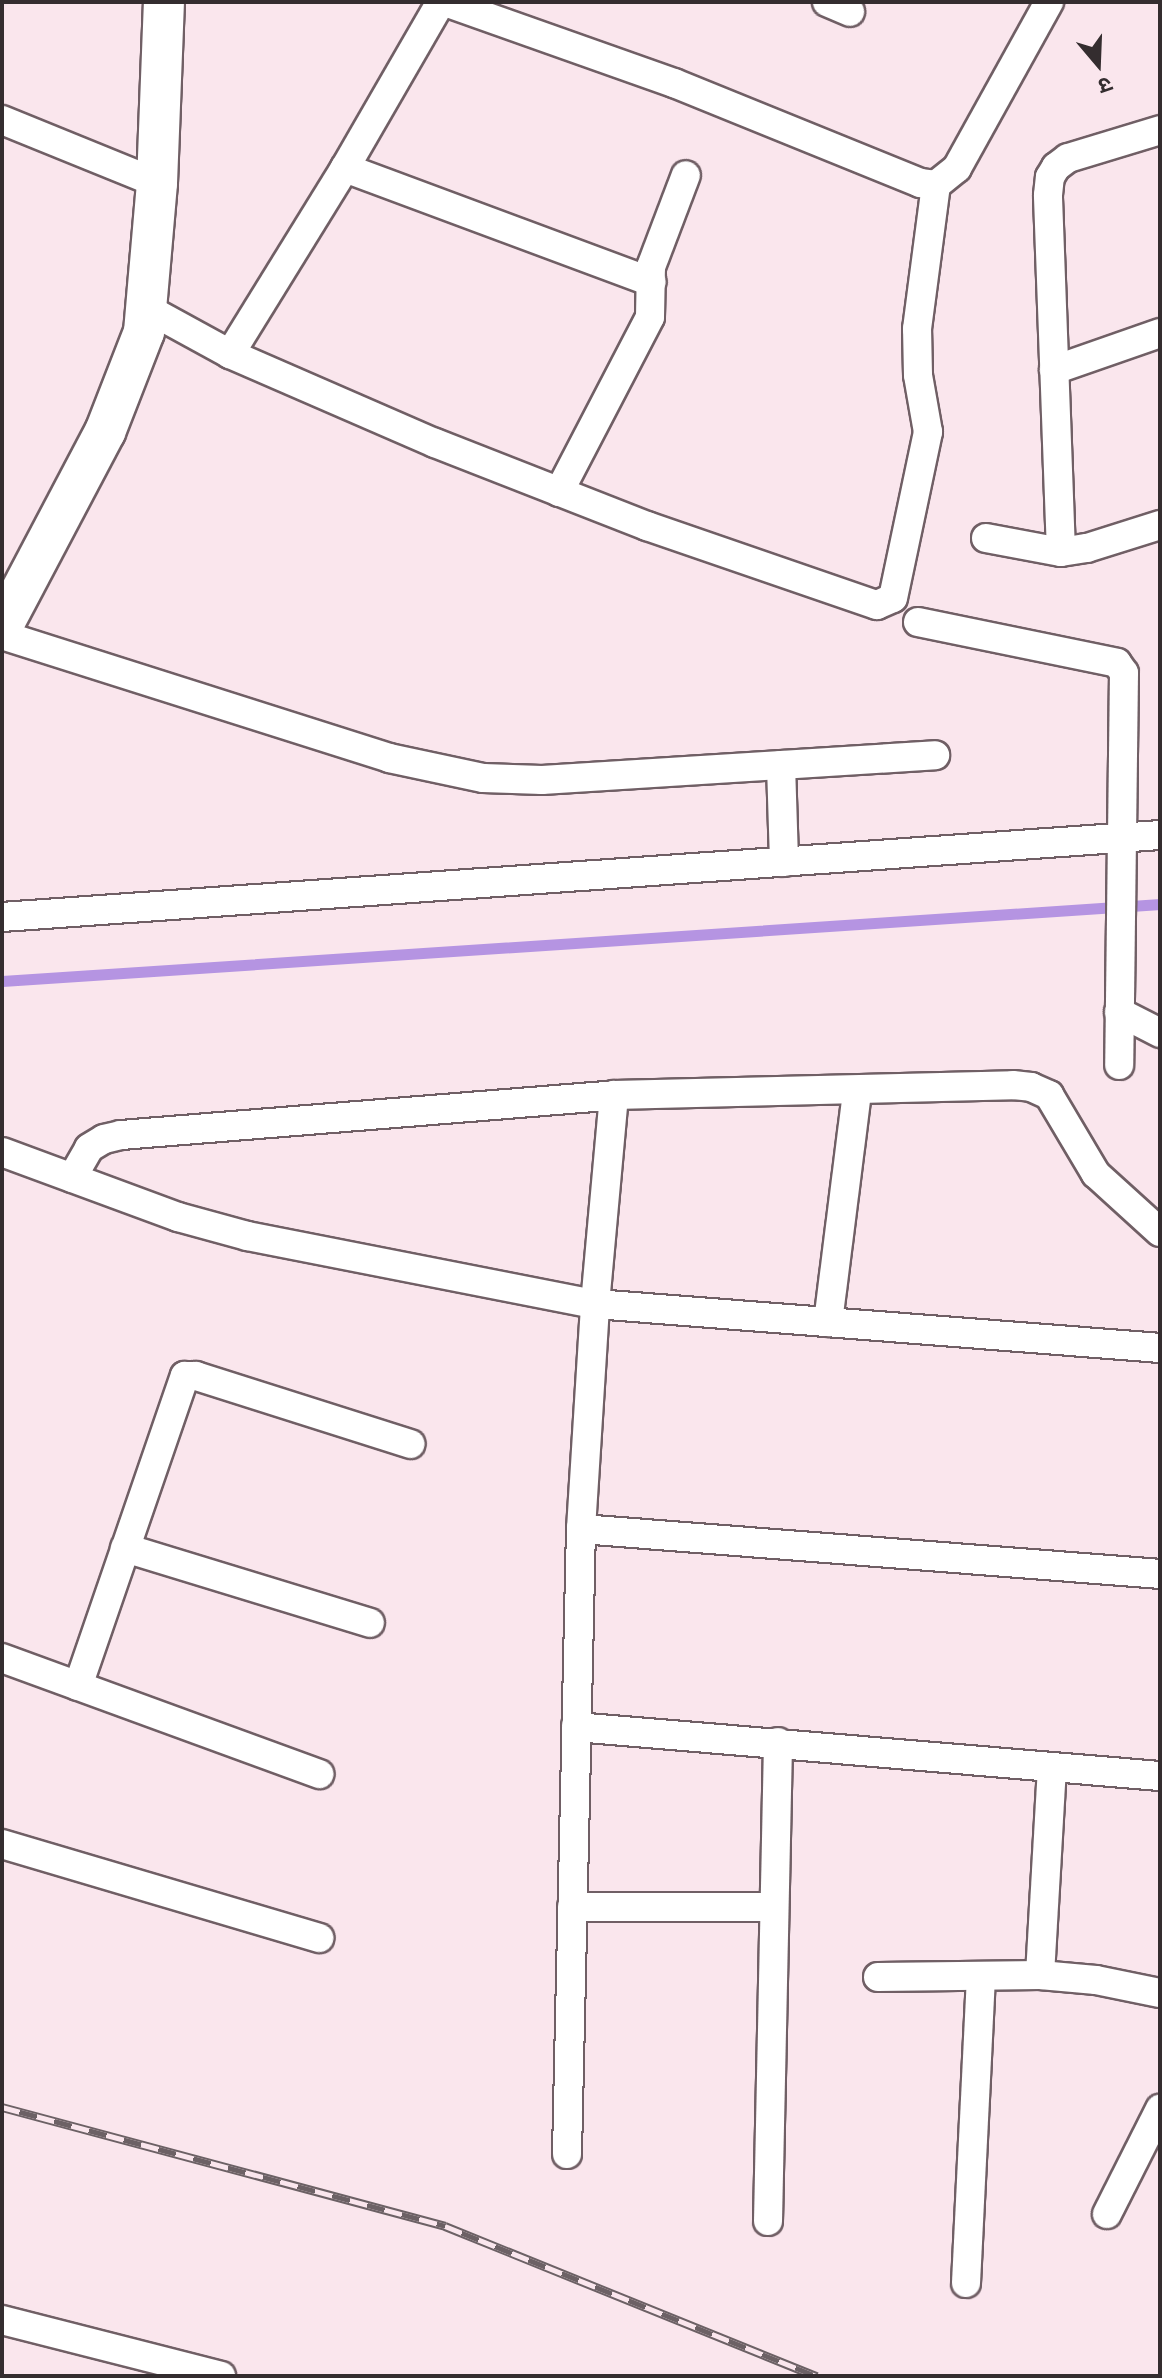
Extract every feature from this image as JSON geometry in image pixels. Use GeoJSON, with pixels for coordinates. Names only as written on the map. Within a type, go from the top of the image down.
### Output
{"type":"FeatureCollection","features":[{"type":"Feature","properties":{"kind":"street"},"geometry":{"type":"LineString","coordinates":[[2,627],[105,432],[144,332],[157,183],[164,2]]}},
{"type":"Feature","properties":{"kind":"street"},"geometry":{"type":"LineString","coordinates":[[230,354],[443,2],[674,83],[920,183],[936,185]]}},
{"type":"Feature","properties":{"kind":"street"},"geometry":{"type":"LineString","coordinates":[[146,308],[230,354],[435,443],[559,492],[877,605],[893,598],[928,432],[918,375],[917,329],[936,185],[957,168],[1040,5]]}},
{"type":"Feature","properties":{"kind":"street"},"geometry":{"type":"LineString","coordinates":[[2,120],[157,183]]}},
{"type":"Feature","properties":{"kind":"street"},"geometry":{"type":"LineString","coordinates":[[1061,552],[1050,177],[1056,167],[1068,158],[1160,130]]}},
{"type":"Feature","properties":{"kind":"street"},"geometry":{"type":"LineString","coordinates":[[345,168],[651,282]]}},
{"type":"Feature","properties":{"kind":"street"},"geometry":{"type":"LineString","coordinates":[[559,492],[650,317],[656,248],[686,175]]}},
{"type":"Feature","properties":{"kind":"street"},"geometry":{"type":"LineString","coordinates":[[1054,370],[1160,333]]}},
{"type":"Feature","properties":{"kind":"street"},"geometry":{"type":"LineString","coordinates":[[986,538],[1061,552],[1087,548],[1160,525]]}},
{"type":"Feature","properties":{"kind":"street"},"geometry":{"type":"LineString","coordinates":[[918,622],[1117,663],[1124,673],[1119,1065]]}},
{"type":"Feature","properties":{"kind":"street"},"geometry":{"type":"LineString","coordinates":[[2,635],[435,770],[483,778],[542,780],[935,755]]}},
{"type":"Feature","properties":{"kind":"street"},"geometry":{"type":"LineString","coordinates":[[781,765],[784,862]]}},
{"type":"Feature","properties":{"kind":"street"},"geometry":{"type":"LineString","coordinates":[[2,917],[784,862],[1122,843],[1160,835]]}},
{"type":"Feature","properties":{"kind":"street"},"geometry":{"type":"LineString","coordinates":[[1119,1012],[1160,1033]]}},
{"type":"Feature","properties":{"kind":"street"},"geometry":{"type":"LineString","coordinates":[[72,1178],[89,1148],[104,1139],[121,1135],[614,1095],[1013,1085],[1031,1087],[1049,1095],[1096,1174],[1160,1232]]}},
{"type":"Feature","properties":{"kind":"street"},"geometry":{"type":"LineString","coordinates":[[828,1322],[857,1091]]}},
{"type":"Feature","properties":{"kind":"street"},"geometry":{"type":"LineString","coordinates":[[567,2154],[581,1529],[595,1304],[614,1095]]}},
{"type":"Feature","properties":{"kind":"street"},"geometry":{"type":"LineString","coordinates":[[2,1152],[178,1217],[247,1236],[595,1304],[1160,1348]]}},
{"type":"Feature","properties":{"kind":"street"},"geometry":{"type":"LineString","coordinates":[[78,1686],[180,1384],[189,1374],[411,1444]]}},
{"type":"Feature","properties":{"kind":"street"},"geometry":{"type":"LineString","coordinates":[[581,1529],[1160,1574]]}},
{"type":"Feature","properties":{"kind":"street"},"geometry":{"type":"LineString","coordinates":[[125,1548],[370,1623]]}},
{"type":"Feature","properties":{"kind":"street"},"geometry":{"type":"LineString","coordinates":[[2,1658],[319,1774]]}},
{"type":"Feature","properties":{"kind":"street"},"geometry":{"type":"LineString","coordinates":[[576,1727],[1160,1776]]}},
{"type":"Feature","properties":{"kind":"street"},"geometry":{"type":"LineString","coordinates":[[768,2221],[778,1742]]}},
{"type":"Feature","properties":{"kind":"street"},"geometry":{"type":"LineString","coordinates":[[1040,1975],[1052,1767]]}},
{"type":"Feature","properties":{"kind":"street"},"geometry":{"type":"LineString","coordinates":[[2,1844],[319,1938]]}},
{"type":"Feature","properties":{"kind":"street"},"geometry":{"type":"LineString","coordinates":[[572,1907],[774,1907]]}},
{"type":"Feature","properties":{"kind":"street"},"geometry":{"type":"LineString","coordinates":[[878,1977],[1040,1975],[1096,1980],[1160,1993]]}},
{"type":"Feature","properties":{"kind":"street"},"geometry":{"type":"LineString","coordinates":[[966,2283],[981,1976]]}},
{"type":"Feature","properties":{"kind":"street"},"geometry":{"type":"LineString","coordinates":[[1107,2214],[1160,2109]]}},
{"type":"Feature","properties":{"kind":"street"},"geometry":{"type":"LineString","coordinates":[[2,2320],[211,2374]]}},
{"type":"Feature","properties":{"kind":"waterway"},"geometry":{"type":"LineString","coordinates":[[2,981],[1160,904]]}},
{"type":"Feature","properties":{"kind":"railway"},"geometry":{"type":"LineString","coordinates":[[2,2107],[445,2226],[817,2376]]}}]}
